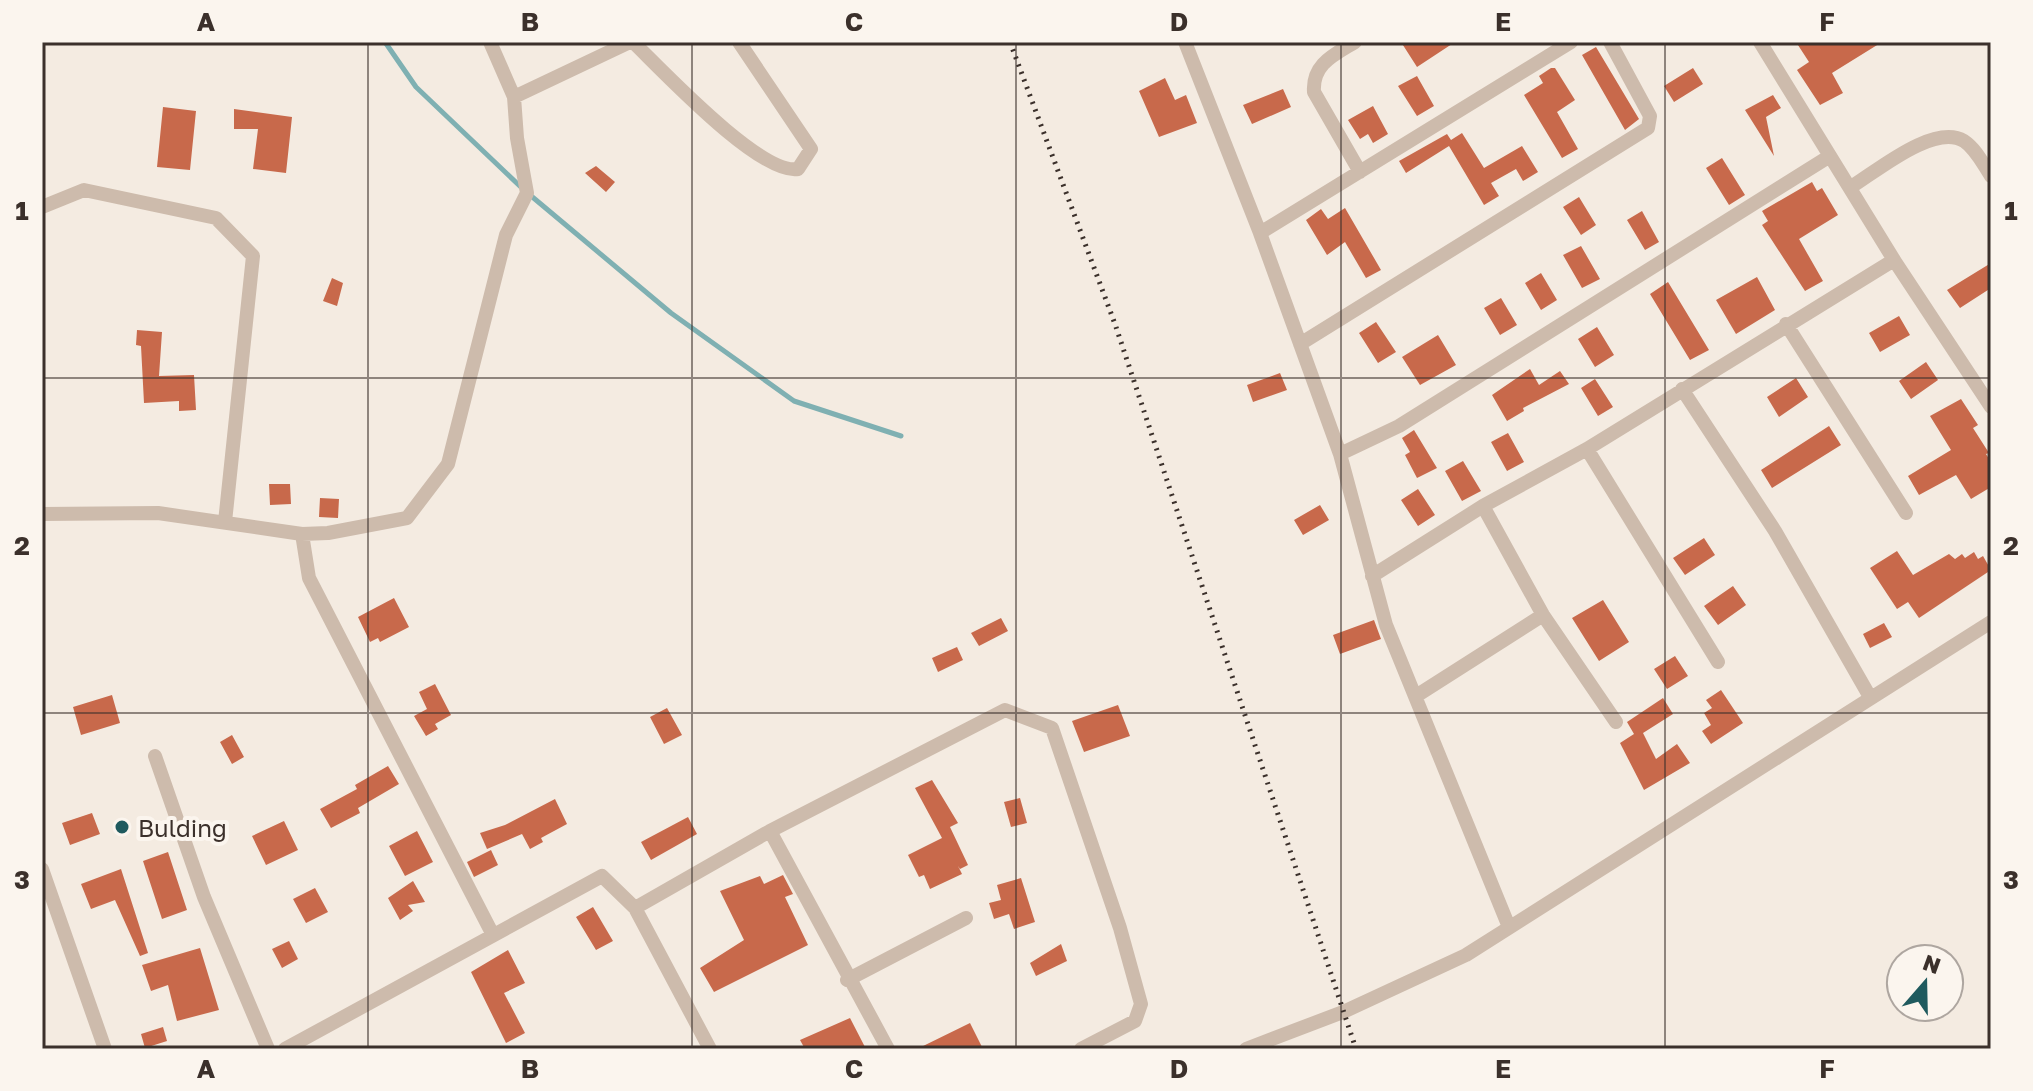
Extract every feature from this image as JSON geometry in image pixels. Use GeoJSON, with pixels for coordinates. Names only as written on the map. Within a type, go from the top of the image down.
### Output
{"type":"FeatureCollection","features":[{"type":"Feature","properties":{"kind":"street"},"geometry":{"type":"LineString","coordinates":[[42,514],[158,513],[302,534],[328,533],[407,518],[448,464],[506,235],[527,193],[517,138],[514,97],[490,42]]}},
{"type":"Feature","properties":{"kind":"street"},"geometry":{"type":"LineString","coordinates":[[514,97],[632,42],[752,151],[777,168],[798,169],[811,149],[739,42]]}},
{"type":"Feature","properties":{"kind":"street"},"geometry":{"type":"LineString","coordinates":[[1185,42],[1260,233],[1340,454],[1386,625],[1509,927]]}},
{"type":"Feature","properties":{"kind":"street"},"geometry":{"type":"LineString","coordinates":[[1355,42],[1322,63],[1314,92],[1360,172]]}},
{"type":"Feature","properties":{"kind":"street"},"geometry":{"type":"LineString","coordinates":[[1260,233],[1571,42]]}},
{"type":"Feature","properties":{"kind":"street"},"geometry":{"type":"LineString","coordinates":[[1300,344],[1648,128],[1650,116],[1610,42]]}},
{"type":"Feature","properties":{"kind":"street"},"geometry":{"type":"LineString","coordinates":[[1760,42],[1894,260],[1991,407]]}},
{"type":"Feature","properties":{"kind":"street"},"geometry":{"type":"LineString","coordinates":[[1851,187],[1928,139],[1944,136],[1963,141],[1991,176]]}},
{"type":"Feature","properties":{"kind":"street"},"geometry":{"type":"LineString","coordinates":[[1340,454],[1399,426],[1830,156]]}},
{"type":"Feature","properties":{"kind":"street"},"geometry":{"type":"LineString","coordinates":[[42,207],[84,190],[216,218],[253,256],[225,522]]}},
{"type":"Feature","properties":{"kind":"street"},"geometry":{"type":"LineString","coordinates":[[1372,576],[1483,506],[1587,449],[1894,260]]}},
{"type":"Feature","properties":{"kind":"street"},"geometry":{"type":"LineString","coordinates":[[1786,324],[1906,513]]}},
{"type":"Feature","properties":{"kind":"street"},"geometry":{"type":"LineString","coordinates":[[1682,389],[1775,531],[1870,697]]}},
{"type":"Feature","properties":{"kind":"street"},"geometry":{"type":"LineString","coordinates":[[1587,449],[1718,662]]}},
{"type":"Feature","properties":{"kind":"street"},"geometry":{"type":"LineString","coordinates":[[1483,506],[1543,615],[1616,722]]}},
{"type":"Feature","properties":{"kind":"street"},"geometry":{"type":"LineString","coordinates":[[302,534],[309,578],[493,935]]}},
{"type":"Feature","properties":{"kind":"street"},"geometry":{"type":"LineString","coordinates":[[1416,696],[1543,615]]}},
{"type":"Feature","properties":{"kind":"street"},"geometry":{"type":"LineString","coordinates":[[1246,1049],[1413,981],[1466,955],[1991,622]]}},
{"type":"Feature","properties":{"kind":"street"},"geometry":{"type":"LineString","coordinates":[[635,908],[770,831],[1005,710],[1052,728],[1120,928],[1141,1004],[1135,1021],[1081,1049]]}},
{"type":"Feature","properties":{"kind":"street"},"geometry":{"type":"LineString","coordinates":[[155,756],[204,897],[268,1049]]}},
{"type":"Feature","properties":{"kind":"street"},"geometry":{"type":"LineString","coordinates":[[770,831],[847,980],[888,1049]]}},
{"type":"Feature","properties":{"kind":"street"},"geometry":{"type":"LineString","coordinates":[[42,869],[105,1049]]}},
{"type":"Feature","properties":{"kind":"street"},"geometry":{"type":"LineString","coordinates":[[285,1049],[602,876],[635,908],[710,1049]]}},
{"type":"Feature","properties":{"kind":"street"},"geometry":{"type":"LineString","coordinates":[[847,980],[966,918]]}},
{"type":"Feature","properties":{"kind":"building"},"geometry":{"type":"Polygon","coordinates":[[[1401,42],[1455,42],[1417,67],[1401,42]]]}},
{"type":"Feature","properties":{"kind":"building"},"geometry":{"type":"Polygon","coordinates":[[[1796,42],[1882,42],[1832,73],[1843,93],[1820,105],[1797,70],[1809,62],[1796,42]]]}},
{"type":"Feature","properties":{"kind":"building"},"geometry":{"type":"Polygon","coordinates":[[[1596,47],[1639,119],[1625,130],[1582,55],[1596,47]]]}},
{"type":"Feature","properties":{"kind":"building"},"geometry":{"type":"Polygon","coordinates":[[[1555,68],[1575,100],[1557,112],[1578,149],[1562,158],[1524,95],[1543,83],[1539,76],[1555,68]]]}},
{"type":"Feature","properties":{"kind":"building"},"geometry":{"type":"Polygon","coordinates":[[[1693,68],[1703,84],[1674,102],[1664,86],[1693,68]]]}},
{"type":"Feature","properties":{"kind":"building"},"geometry":{"type":"Polygon","coordinates":[[[1417,76],[1434,106],[1417,116],[1398,86],[1417,76]]]}},
{"type":"Feature","properties":{"kind":"building"},"geometry":{"type":"Polygon","coordinates":[[[1165,78],[1175,100],[1186,95],[1197,123],[1159,137],[1139,91],[1165,78]]]}},
{"type":"Feature","properties":{"kind":"building"},"geometry":{"type":"Polygon","coordinates":[[[1283,89],[1291,107],[1252,124],[1243,105],[1283,89]]]}},
{"type":"Feature","properties":{"kind":"building"},"geometry":{"type":"Polygon","coordinates":[[[1773,95],[1781,108],[1766,117],[1774,156],[1745,110],[1773,95]]]}},
{"type":"Feature","properties":{"kind":"building"},"geometry":{"type":"Polygon","coordinates":[[[1373,106],[1388,134],[1373,143],[1368,134],[1360,139],[1348,120],[1373,106]]]}},
{"type":"Feature","properties":{"kind":"building"},"geometry":{"type":"Polygon","coordinates":[[[163,107],[196,111],[190,170],[157,167],[163,107]]]}},
{"type":"Feature","properties":{"kind":"building"},"geometry":{"type":"Polygon","coordinates":[[[234,109],[292,117],[286,173],[253,169],[258,129],[234,129],[234,109]]]}},
{"type":"Feature","properties":{"kind":"building"},"geometry":{"type":"Polygon","coordinates":[[[1462,133],[1484,168],[1522,146],[1538,172],[1523,181],[1516,169],[1491,183],[1499,196],[1484,205],[1449,146],[1406,173],[1399,161],[1447,134],[1451,140],[1462,133]]]}},
{"type":"Feature","properties":{"kind":"building"},"geometry":{"type":"Polygon","coordinates":[[[1722,158],[1745,195],[1729,205],[1706,168],[1722,158]]]}},
{"type":"Feature","properties":{"kind":"building"},"geometry":{"type":"Polygon","coordinates":[[[596,166],[615,182],[606,192],[585,173],[596,166]]]}},
{"type":"Feature","properties":{"kind":"building"},"geometry":{"type":"Polygon","coordinates":[[[1812,182],[1817,191],[1822,188],[1838,215],[1799,239],[1823,281],[1805,291],[1762,225],[1768,221],[1762,211],[1812,182]]]}},
{"type":"Feature","properties":{"kind":"building"},"geometry":{"type":"Polygon","coordinates":[[[1579,197],[1596,225],[1581,235],[1563,207],[1579,197]]]}},
{"type":"Feature","properties":{"kind":"building"},"geometry":{"type":"Polygon","coordinates":[[[1345,208],[1381,270],[1366,278],[1345,242],[1327,255],[1306,220],[1321,209],[1328,219],[1345,208]]]}},
{"type":"Feature","properties":{"kind":"building"},"geometry":{"type":"Polygon","coordinates":[[[1642,211],[1659,242],[1645,250],[1627,220],[1642,211]]]}},
{"type":"Feature","properties":{"kind":"building"},"geometry":{"type":"Polygon","coordinates":[[[1581,246],[1600,279],[1582,288],[1563,255],[1581,246]]]}},
{"type":"Feature","properties":{"kind":"building"},"geometry":{"type":"Polygon","coordinates":[[[1991,263],[1991,288],[1960,308],[1947,290],[1991,263]]]}},
{"type":"Feature","properties":{"kind":"building"},"geometry":{"type":"Polygon","coordinates":[[[1541,273],[1557,300],[1541,310],[1525,283],[1541,273]]]}},
{"type":"Feature","properties":{"kind":"building"},"geometry":{"type":"Polygon","coordinates":[[[1757,277],[1775,310],[1736,334],[1716,300],[1757,277]]]}},
{"type":"Feature","properties":{"kind":"building"},"geometry":{"type":"Polygon","coordinates":[[[332,278],[343,283],[337,306],[323,301],[332,278]]]}},
{"type":"Feature","properties":{"kind":"building"},"geometry":{"type":"Polygon","coordinates":[[[1668,282],[1709,350],[1690,360],[1650,294],[1668,282]]]}},
{"type":"Feature","properties":{"kind":"building"},"geometry":{"type":"Polygon","coordinates":[[[1501,298],[1517,325],[1500,335],[1484,308],[1501,298]]]}},
{"type":"Feature","properties":{"kind":"building"},"geometry":{"type":"Polygon","coordinates":[[[1899,316],[1910,335],[1880,352],[1869,333],[1899,316]]]}},
{"type":"Feature","properties":{"kind":"building"},"geometry":{"type":"Polygon","coordinates":[[[1376,322],[1396,352],[1378,363],[1359,333],[1376,322]]]}},
{"type":"Feature","properties":{"kind":"building"},"geometry":{"type":"Polygon","coordinates":[[[1597,327],[1614,355],[1595,367],[1578,339],[1597,327]]]}},
{"type":"Feature","properties":{"kind":"building"},"geometry":{"type":"Polygon","coordinates":[[[137,330],[162,332],[159,376],[194,375],[196,410],[179,411],[179,401],[144,403],[141,346],[136,345],[137,330]]]}},
{"type":"Feature","properties":{"kind":"building"},"geometry":{"type":"Polygon","coordinates":[[[1438,335],[1456,365],[1420,385],[1402,357],[1438,335]]]}},
{"type":"Feature","properties":{"kind":"building"},"geometry":{"type":"Polygon","coordinates":[[[1926,362],[1938,380],[1911,399],[1899,381],[1926,362]]]}},
{"type":"Feature","properties":{"kind":"building"},"geometry":{"type":"Polygon","coordinates":[[[1530,369],[1539,385],[1560,371],[1569,384],[1523,408],[1524,411],[1507,421],[1492,395],[1530,369]]]}},
{"type":"Feature","properties":{"kind":"building"},"geometry":{"type":"Polygon","coordinates":[[[1280,373],[1287,390],[1253,402],[1247,385],[1280,373]]]}},
{"type":"Feature","properties":{"kind":"building"},"geometry":{"type":"Polygon","coordinates":[[[1796,378],[1808,397],[1779,417],[1767,397],[1796,378]]]}},
{"type":"Feature","properties":{"kind":"building"},"geometry":{"type":"Polygon","coordinates":[[[1595,379],[1613,407],[1598,416],[1581,388],[1595,379]]]}},
{"type":"Feature","properties":{"kind":"building"},"geometry":{"type":"Polygon","coordinates":[[[1961,399],[1978,425],[1973,428],[1989,453],[1986,454],[1991,462],[1991,487],[1971,499],[1956,475],[1919,495],[1908,476],[1951,450],[1930,416],[1961,399]]]}},
{"type":"Feature","properties":{"kind":"building"},"geometry":{"type":"Polygon","coordinates":[[[1829,426],[1841,445],[1772,488],[1761,470],[1829,426]]]}},
{"type":"Feature","properties":{"kind":"building"},"geometry":{"type":"Polygon","coordinates":[[[1414,430],[1437,468],[1417,478],[1405,455],[1410,452],[1402,438],[1414,430]]]}},
{"type":"Feature","properties":{"kind":"building"},"geometry":{"type":"Polygon","coordinates":[[[1508,433],[1524,462],[1507,471],[1491,442],[1508,433]]]}},
{"type":"Feature","properties":{"kind":"building"},"geometry":{"type":"Polygon","coordinates":[[[1463,461],[1481,491],[1462,501],[1445,471],[1463,461]]]}},
{"type":"Feature","properties":{"kind":"building"},"geometry":{"type":"Polygon","coordinates":[[[269,484],[290,484],[291,504],[270,505],[269,484]]]}},
{"type":"Feature","properties":{"kind":"building"},"geometry":{"type":"Polygon","coordinates":[[[1418,489],[1435,515],[1418,526],[1401,500],[1418,489]]]}},
{"type":"Feature","properties":{"kind":"building"},"geometry":{"type":"Polygon","coordinates":[[[320,498],[339,499],[338,518],[319,517],[320,498]]]}},
{"type":"Feature","properties":{"kind":"building"},"geometry":{"type":"Polygon","coordinates":[[[1320,505],[1329,520],[1303,535],[1294,520],[1320,505]]]}},
{"type":"Feature","properties":{"kind":"building"},"geometry":{"type":"Polygon","coordinates":[[[1704,538],[1715,555],[1685,575],[1673,558],[1704,538]]]}},
{"type":"Feature","properties":{"kind":"building"},"geometry":{"type":"Polygon","coordinates":[[[1897,551],[1913,575],[1949,554],[1955,559],[1962,554],[1965,558],[1974,552],[1978,559],[1983,556],[1991,570],[1919,618],[1908,602],[1897,609],[1870,568],[1897,551]]]}},
{"type":"Feature","properties":{"kind":"building"},"geometry":{"type":"Polygon","coordinates":[[[1733,586],[1746,605],[1718,625],[1704,606],[1733,586]]]}},
{"type":"Feature","properties":{"kind":"building"},"geometry":{"type":"Polygon","coordinates":[[[394,598],[409,627],[380,642],[378,638],[370,642],[358,617],[394,598]]]}},
{"type":"Feature","properties":{"kind":"building"},"geometry":{"type":"Polygon","coordinates":[[[1603,600],[1629,642],[1599,661],[1572,618],[1603,600]]]}},
{"type":"Feature","properties":{"kind":"building"},"geometry":{"type":"Polygon","coordinates":[[[1001,618],[1008,631],[979,646],[971,633],[1001,618]]]}},
{"type":"Feature","properties":{"kind":"building"},"geometry":{"type":"Polygon","coordinates":[[[1374,620],[1381,639],[1340,654],[1333,635],[1374,620]]]}},
{"type":"Feature","properties":{"kind":"building"},"geometry":{"type":"Polygon","coordinates":[[[1884,623],[1892,637],[1870,648],[1863,634],[1884,623]]]}},
{"type":"Feature","properties":{"kind":"building"},"geometry":{"type":"Polygon","coordinates":[[[957,647],[963,660],[938,672],[932,658],[957,647]]]}},
{"type":"Feature","properties":{"kind":"building"},"geometry":{"type":"Polygon","coordinates":[[[1675,656],[1688,676],[1667,689],[1654,669],[1675,656]]]}},
{"type":"Feature","properties":{"kind":"building"},"geometry":{"type":"Polygon","coordinates":[[[435,684],[451,715],[435,724],[438,729],[426,736],[414,716],[427,709],[419,692],[435,684]]]}},
{"type":"Feature","properties":{"kind":"building"},"geometry":{"type":"Polygon","coordinates":[[[1721,690],[1743,723],[1711,744],[1702,731],[1711,725],[1704,713],[1712,708],[1706,700],[1721,690]]]}},
{"type":"Feature","properties":{"kind":"building"},"geometry":{"type":"Polygon","coordinates":[[[112,695],[120,723],[81,735],[73,707],[112,695]]]}},
{"type":"Feature","properties":{"kind":"building"},"geometry":{"type":"Polygon","coordinates":[[[1663,698],[1673,714],[1643,733],[1656,759],[1677,744],[1690,763],[1644,790],[1620,743],[1634,734],[1627,722],[1663,698]]]}},
{"type":"Feature","properties":{"kind":"building"},"geometry":{"type":"Polygon","coordinates":[[[1118,705],[1130,736],[1084,752],[1072,721],[1118,705]]]}},
{"type":"Feature","properties":{"kind":"building"},"geometry":{"type":"Polygon","coordinates":[[[667,708],[682,735],[664,744],[650,717],[667,708]]]}},
{"type":"Feature","properties":{"kind":"building"},"geometry":{"type":"Polygon","coordinates":[[[232,735],[244,757],[232,764],[220,742],[232,735]]]}},
{"type":"Feature","properties":{"kind":"building"},"geometry":{"type":"Polygon","coordinates":[[[388,766],[399,784],[358,808],[360,813],[331,828],[320,809],[357,789],[355,785],[388,766]]]}},
{"type":"Feature","properties":{"kind":"building"},"geometry":{"type":"Polygon","coordinates":[[[932,780],[958,823],[950,827],[968,865],[960,869],[958,866],[962,874],[930,889],[924,875],[919,877],[908,855],[942,838],[915,788],[932,780]]]}},
{"type":"Feature","properties":{"kind":"building"},"geometry":{"type":"Polygon","coordinates":[[[1020,798],[1027,823],[1011,827],[1004,802],[1020,798]]]}},
{"type":"Feature","properties":{"kind":"building"},"geometry":{"type":"Polygon","coordinates":[[[555,799],[567,824],[541,838],[543,842],[530,849],[522,834],[487,849],[480,833],[505,825],[555,799]]]}},
{"type":"Feature","properties":{"kind":"building"},"geometry":{"type":"Polygon","coordinates":[[[92,813],[100,834],[70,845],[62,823],[92,813]]]}},
{"type":"Feature","properties":{"kind":"building"},"geometry":{"type":"Polygon","coordinates":[[[688,817],[697,834],[651,860],[641,842],[688,817]]]}},
{"type":"Feature","properties":{"kind":"building"},"geometry":{"type":"Polygon","coordinates":[[[284,821],[298,850],[266,865],[252,836],[284,821]]]}},
{"type":"Feature","properties":{"kind":"building"},"geometry":{"type":"Polygon","coordinates":[[[417,831],[433,862],[405,876],[389,846],[417,831]]]}},
{"type":"Feature","properties":{"kind":"building"},"geometry":{"type":"Polygon","coordinates":[[[491,850],[498,865],[474,877],[467,862],[491,850]]]}},
{"type":"Feature","properties":{"kind":"building"},"geometry":{"type":"Polygon","coordinates":[[[168,852],[187,910],[162,919],[143,861],[168,852]]]}},
{"type":"Feature","properties":{"kind":"building"},"geometry":{"type":"Polygon","coordinates":[[[121,869],[148,953],[140,956],[115,900],[91,909],[81,884],[121,869]]]}},
{"type":"Feature","properties":{"kind":"building"},"geometry":{"type":"Polygon","coordinates":[[[783,875],[793,894],[785,897],[808,945],[714,992],[700,968],[744,940],[720,891],[760,876],[764,884],[783,875]]]}},
{"type":"Feature","properties":{"kind":"building"},"geometry":{"type":"Polygon","coordinates":[[[1021,878],[1035,922],[1014,929],[1009,914],[994,919],[989,903],[1001,900],[997,885],[1021,878]]]}},
{"type":"Feature","properties":{"kind":"building"},"geometry":{"type":"Polygon","coordinates":[[[413,881],[425,902],[408,905],[413,911],[400,920],[388,898],[413,881]]]}},
{"type":"Feature","properties":{"kind":"building"},"geometry":{"type":"Polygon","coordinates":[[[315,888],[328,912],[306,923],[293,899],[315,888]]]}},
{"type":"Feature","properties":{"kind":"building"},"geometry":{"type":"Polygon","coordinates":[[[593,907],[613,941],[596,950],[576,917],[593,907]]]}},
{"type":"Feature","properties":{"kind":"building"},"geometry":{"type":"Polygon","coordinates":[[[289,941],[298,959],[282,968],[272,949],[289,941]]]}},
{"type":"Feature","properties":{"kind":"building"},"geometry":{"type":"Polygon","coordinates":[[[1061,944],[1067,961],[1036,976],[1030,963],[1061,944]]]}},
{"type":"Feature","properties":{"kind":"building"},"geometry":{"type":"Polygon","coordinates":[[[200,948],[219,1010],[177,1021],[168,985],[151,991],[142,965],[200,948]]]}},
{"type":"Feature","properties":{"kind":"building"},"geometry":{"type":"Polygon","coordinates":[[[508,950],[525,983],[504,993],[525,1033],[506,1043],[471,972],[508,950]]]}},
{"type":"Feature","properties":{"kind":"building"},"geometry":{"type":"Polygon","coordinates":[[[850,1018],[866,1049],[805,1049],[800,1040],[850,1018]]]}},
{"type":"Feature","properties":{"kind":"building"},"geometry":{"type":"Polygon","coordinates":[[[970,1023],[983,1049],[917,1049],[970,1023]]]}},
{"type":"Feature","properties":{"kind":"building"},"geometry":{"type":"Polygon","coordinates":[[[163,1027],[167,1041],[145,1048],[141,1034],[163,1027]]]}},
{"type":"Feature","properties":{"kind":"waterway"},"geometry":{"type":"LineString","coordinates":[[385,42],[416,87],[523,189]]}},
{"type":"Feature","properties":{"kind":"waterway"},"geometry":{"type":"LineString","coordinates":[[530,195],[671,313],[794,401],[901,436]]}},
{"type":"Feature","properties":{"kind":"railway"},"geometry":{"type":"LineString","coordinates":[[1010,42],[1115,324],[1356,1049]]}},
{"type":"Feature","properties":{"kind":"place","name":"Bulding"},"geometry":{"type":"Point","coordinates":[122,827]}}]}
